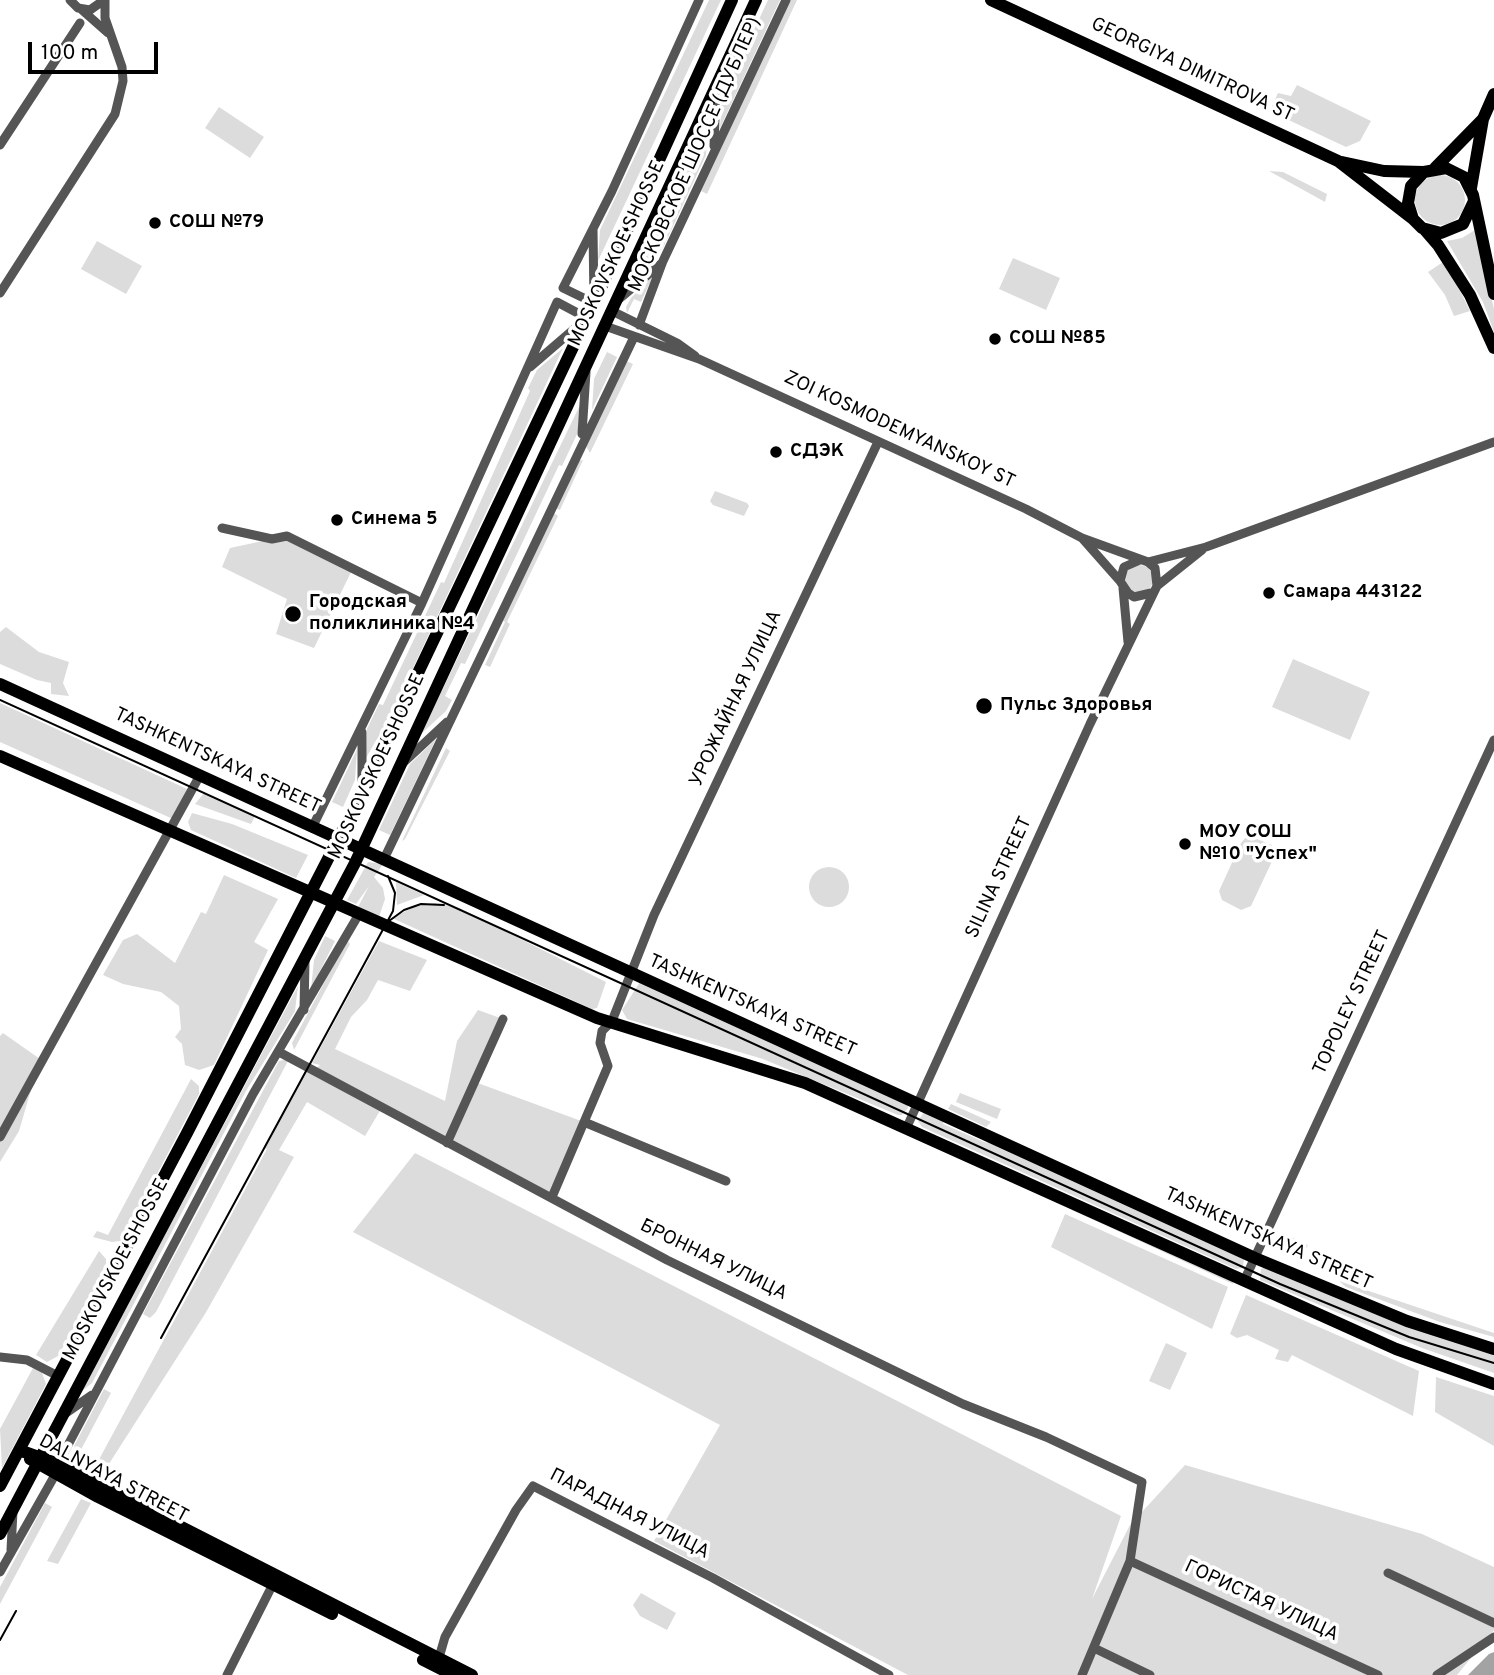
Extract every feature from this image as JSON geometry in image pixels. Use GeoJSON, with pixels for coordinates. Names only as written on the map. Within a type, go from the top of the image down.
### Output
{"type":"FeatureCollection","features":[{"type":"Feature","properties":{"kind":"main road","name":"MOSKOVSKOE SHOSSE"},"geometry":{"type":"LineString","coordinates":[[0,1486],[338,840],[587,318],[732,0]]}},
{"type":"Feature","properties":{"kind":"main road","name":"MOSKOVSKOE SHOSSE"},"geometry":{"type":"LineString","coordinates":[[0,1534],[361,850],[756,0]]}},
{"type":"Feature","properties":{"kind":"main road","name":"GEORGIYA DIMITROVA ST"},"geometry":{"type":"LineString","coordinates":[[991,0],[1338,161],[1384,171],[1429,170]]}},
{"type":"Feature","properties":{"kind":"main road"},"geometry":{"type":"LineString","coordinates":[[1494,94],[1483,119],[1471,188],[1494,294]]}},
{"type":"Feature","properties":{"kind":"main road"},"geometry":{"type":"LineString","coordinates":[[1474,201],[1469,216],[1458,228],[1441,233],[1418,223],[1408,203],[1414,181],[1483,119]]}},
{"type":"Feature","properties":{"kind":"main road","name":"GEORGIYA DIMITROVA ST"},"geometry":{"type":"LineString","coordinates":[[1338,161],[1418,223],[1438,244],[1463,283],[1494,348]]}},
{"type":"Feature","properties":{"kind":"main road"},"geometry":{"type":"LineString","coordinates":[[1429,170],[1456,172],[1471,188]]}},
{"type":"Feature","properties":{"kind":"main road"},"geometry":{"type":"LineString","coordinates":[[594,303],[615,305]]}},
{"type":"Feature","properties":{"kind":"main road"},"geometry":{"type":"LineString","coordinates":[[587,318],[605,326]]}},
{"type":"Feature","properties":{"kind":"main road","name":"TASHKENTSKAYA STREET"},"geometry":{"type":"LineString","coordinates":[[0,684],[1255,1258],[1407,1321],[1494,1349]]}},
{"type":"Feature","properties":{"kind":"main road"},"geometry":{"type":"LineString","coordinates":[[0,756],[440,951],[597,1017],[806,1083],[1396,1349],[1494,1384]]}},
{"type":"Feature","properties":{"kind":"main road","name":"DALNYAYA STREET"},"geometry":{"type":"LineString","coordinates":[[19,1450],[438,1662],[453,1675]]}},
{"type":"Feature","properties":{"kind":"main road","name":"DALNYAYA STREET"},"geometry":{"type":"LineString","coordinates":[[57,1469],[273,1584],[438,1662],[472,1675]]}},
{"type":"Feature","properties":{"kind":"street"},"geometry":{"type":"LineString","coordinates":[[69,0],[97,20],[110,34]]}},
{"type":"Feature","properties":{"kind":"street"},"geometry":{"type":"LineString","coordinates":[[79,9],[96,8],[104,0]]}},
{"type":"Feature","properties":{"kind":"street"},"geometry":{"type":"LineString","coordinates":[[0,293],[115,114],[123,81],[122,67],[110,34],[104,0]]}},
{"type":"Feature","properties":{"kind":"street"},"geometry":{"type":"LineString","coordinates":[[593,229],[594,303],[563,288],[699,0]]}},
{"type":"Feature","properties":{"kind":"street","name":"МОСКОВСКОЕ ШОССЕ (ДУБЛЕР)"},"geometry":{"type":"LineString","coordinates":[[639,325],[663,261],[786,0]]}},
{"type":"Feature","properties":{"kind":"street"},"geometry":{"type":"LineString","coordinates":[[0,145],[80,23]]}},
{"type":"Feature","properties":{"kind":"street"},"geometry":{"type":"LineString","coordinates":[[714,151],[716,89]]}},
{"type":"Feature","properties":{"kind":"street"},"geometry":{"type":"LineString","coordinates":[[663,261],[615,305],[639,325],[677,343],[699,359]]}},
{"type":"Feature","properties":{"kind":"street"},"geometry":{"type":"LineString","coordinates":[[312,828],[422,603],[558,302],[587,318],[530,367]]}},
{"type":"Feature","properties":{"kind":"street"},"geometry":{"type":"LineString","coordinates":[[605,326],[699,359]]}},
{"type":"Feature","properties":{"kind":"street"},"geometry":{"type":"LineString","coordinates":[[384,859],[582,440],[634,337]]}},
{"type":"Feature","properties":{"kind":"street","name":"ZOI KOSMODEMYANSKOY ST"},"geometry":{"type":"LineString","coordinates":[[699,359],[1026,509],[1082,538],[1144,561]]}},
{"type":"Feature","properties":{"kind":"street"},"geometry":{"type":"LineString","coordinates":[[582,440],[586,366]]}},
{"type":"Feature","properties":{"kind":"street","name":"УРОЖАЙНАЯ УЛИЦА"},"geometry":{"type":"LineString","coordinates":[[612,1021],[717,781],[878,442]]}},
{"type":"Feature","properties":{"kind":"street"},"geometry":{"type":"LineString","coordinates":[[1206,547],[1154,589],[1134,597],[1121,585],[1124,567],[1206,547],[1494,442]]}},
{"type":"Feature","properties":{"kind":"street"},"geometry":{"type":"LineString","coordinates":[[222,528],[272,539],[287,536],[422,603]]}},
{"type":"Feature","properties":{"kind":"street","name":"ZOI KOSMODEMYANSKOY ST"},"geometry":{"type":"LineString","coordinates":[[1082,538],[1121,585]]}},
{"type":"Feature","properties":{"kind":"street"},"geometry":{"type":"LineString","coordinates":[[1144,561],[1155,568],[1154,589]]}},
{"type":"Feature","properties":{"kind":"street","name":"SILINA STREET"},"geometry":{"type":"LineString","coordinates":[[1121,585],[1128,642]]}},
{"type":"Feature","properties":{"kind":"street","name":"SILINA STREET"},"geometry":{"type":"LineString","coordinates":[[906,1129],[1154,589]]}},
{"type":"Feature","properties":{"kind":"street"},"geometry":{"type":"LineString","coordinates":[[400,767],[450,719]]}},
{"type":"Feature","properties":{"kind":"street"},"geometry":{"type":"LineString","coordinates":[[362,730],[362,789]]}},
{"type":"Feature","properties":{"kind":"street","name":"TOPOLEY STREET"},"geometry":{"type":"LineString","coordinates":[[1244,1282],[1494,740]]}},
{"type":"Feature","properties":{"kind":"street"},"geometry":{"type":"LineString","coordinates":[[0,1137],[40,1059],[199,777]]}},
{"type":"Feature","properties":{"kind":"street"},"geometry":{"type":"LineString","coordinates":[[0,1572],[57,1469],[93,1394],[253,1094],[359,914]]}},
{"type":"Feature","properties":{"kind":"street"},"geometry":{"type":"LineString","coordinates":[[303,1012],[305,956]]}},
{"type":"Feature","properties":{"kind":"street"},"geometry":{"type":"LineString","coordinates":[[447,1143],[503,1019]]}},
{"type":"Feature","properties":{"kind":"street"},"geometry":{"type":"LineString","coordinates":[[552,1197],[608,1066],[600,1043],[602,1031],[612,1021]]}},
{"type":"Feature","properties":{"kind":"street","name":"БРОННАЯ УЛИЦА"},"geometry":{"type":"LineString","coordinates":[[279,1052],[667,1260],[892,1370],[1142,1482],[1130,1561]]}},
{"type":"Feature","properties":{"kind":"street"},"geometry":{"type":"LineString","coordinates":[[584,1122],[726,1181]]}},
{"type":"Feature","properties":{"kind":"street"},"geometry":{"type":"LineString","coordinates":[[0,1357],[27,1360],[58,1376]]}},
{"type":"Feature","properties":{"kind":"street"},"geometry":{"type":"LineString","coordinates":[[62,1416],[93,1394]]}},
{"type":"Feature","properties":{"kind":"street","name":"ПАРАДНАЯ УЛИЦА"},"geometry":{"type":"LineString","coordinates":[[438,1662],[445,1637],[516,1510],[533,1486],[713,1578],[889,1675]]}},
{"type":"Feature","properties":{"kind":"street"},"geometry":{"type":"LineString","coordinates":[[11,1551],[14,1509]]}},
{"type":"Feature","properties":{"kind":"street"},"geometry":{"type":"LineString","coordinates":[[1082,1675],[1130,1561]]}},
{"type":"Feature","properties":{"kind":"street","name":"ГОРИСТАЯ УЛИЦА"},"geometry":{"type":"LineString","coordinates":[[1130,1561],[1378,1675]]}},
{"type":"Feature","properties":{"kind":"street"},"geometry":{"type":"LineString","coordinates":[[1388,1573],[1494,1623]]}},
{"type":"Feature","properties":{"kind":"street"},"geometry":{"type":"LineString","coordinates":[[227,1675],[273,1584]]}},
{"type":"Feature","properties":{"kind":"street"},"geometry":{"type":"LineString","coordinates":[[1437,1675],[1494,1637]]}},
{"type":"Feature","properties":{"kind":"street"},"geometry":{"type":"LineString","coordinates":[[1094,1648],[1150,1675]]}},
{"type":"Feature","properties":{"kind":"shaded area"},"geometry":{"type":"Polygon","coordinates":[[[709,0],[721,0],[598,261],[600,230],[709,0]]]}},
{"type":"Feature","properties":{"kind":"shaded area"},"geometry":{"type":"Polygon","coordinates":[[[768,0],[780,0],[720,128],[722,98],[768,0]]]}},
{"type":"Feature","properties":{"kind":"shaded area"},"geometry":{"type":"Polygon","coordinates":[[[790,0],[797,0],[707,194],[701,191],[790,0]]]}},
{"type":"Feature","properties":{"kind":"shaded area"},"geometry":{"type":"Polygon","coordinates":[[[1297,85],[1371,121],[1360,141],[1346,147],[1280,116],[1272,106],[1278,93],[1291,96],[1297,85]]]}},
{"type":"Feature","properties":{"kind":"shaded area"},"geometry":{"type":"Polygon","coordinates":[[[219,107],[264,137],[250,158],[205,128],[219,107]]]}},
{"type":"Feature","properties":{"kind":"shaded area"},"geometry":{"type":"Polygon","coordinates":[[[708,129],[706,155],[663,248],[638,272],[708,129]]]}},
{"type":"Feature","properties":{"kind":"shaded area"},"geometry":{"type":"Polygon","coordinates":[[[1269,171],[1283,172],[1327,194],[1325,202],[1269,171]]]}},
{"type":"Feature","properties":{"kind":"shaded area"},"geometry":{"type":"Polygon","coordinates":[[[1440,175],[1458,182],[1465,200],[1458,218],[1440,225],[1422,218],[1415,200],[1422,182],[1440,175]]]}},
{"type":"Feature","properties":{"kind":"shaded area"},"geometry":{"type":"Polygon","coordinates":[[[1475,230],[1494,309],[1494,332],[1483,302],[1447,241],[1462,238],[1475,230]]]}},
{"type":"Feature","properties":{"kind":"shaded area"},"geometry":{"type":"Polygon","coordinates":[[[97,241],[142,266],[126,294],[81,269],[97,241]]]}},
{"type":"Feature","properties":{"kind":"shaded area"},"geometry":{"type":"Polygon","coordinates":[[[1013,258],[1060,278],[1046,310],[999,289],[1013,258]]]}},
{"type":"Feature","properties":{"kind":"shaded area"},"geometry":{"type":"Polygon","coordinates":[[[1443,262],[1470,311],[1454,316],[1445,295],[1428,272],[1443,262]]]}},
{"type":"Feature","properties":{"kind":"shaded area"},"geometry":{"type":"Polygon","coordinates":[[[653,276],[641,302],[634,299],[627,313],[626,307],[631,298],[653,276]]]}},
{"type":"Feature","properties":{"kind":"shaded area"},"geometry":{"type":"Polygon","coordinates":[[[563,348],[391,715],[366,758],[367,729],[379,704],[383,705],[441,582],[444,583],[530,391],[528,388],[537,370],[563,348]]]}},
{"type":"Feature","properties":{"kind":"shaded area"},"geometry":{"type":"Polygon","coordinates":[[[607,352],[617,357],[592,410],[594,379],[607,352]]]}},
{"type":"Feature","properties":{"kind":"shaded area"},"geometry":{"type":"Polygon","coordinates":[[[626,361],[633,364],[590,453],[586,446],[626,361]]]}},
{"type":"Feature","properties":{"kind":"shaded area"},"geometry":{"type":"Polygon","coordinates":[[[580,405],[578,432],[562,466],[559,465],[465,664],[461,663],[445,696],[452,700],[446,711],[421,734],[580,405]]]}},
{"type":"Feature","properties":{"kind":"shaded area"},"geometry":{"type":"Polygon","coordinates":[[[583,460],[560,510],[555,508],[578,461],[583,460]]]}},
{"type":"Feature","properties":{"kind":"shaded area"},"geometry":{"type":"Polygon","coordinates":[[[715,491],[747,503],[749,506],[744,516],[713,505],[710,501],[715,491]]]}},
{"type":"Feature","properties":{"kind":"shaded area"},"geometry":{"type":"Polygon","coordinates":[[[554,513],[558,516],[507,622],[510,624],[490,667],[485,665],[505,622],[502,620],[554,513]]]}},
{"type":"Feature","properties":{"kind":"shaded area"},"geometry":{"type":"Polygon","coordinates":[[[272,539],[295,540],[353,568],[314,648],[276,634],[287,599],[222,567],[230,548],[272,539]]]}},
{"type":"Feature","properties":{"kind":"shaded area"},"geometry":{"type":"Polygon","coordinates":[[[1139,565],[1149,569],[1153,579],[1149,589],[1139,593],[1129,589],[1125,579],[1129,569],[1139,565]]]}},
{"type":"Feature","properties":{"kind":"shaded area"},"geometry":{"type":"Polygon","coordinates":[[[6,627],[39,652],[69,662],[63,683],[69,696],[51,694],[51,683],[0,664],[0,632],[6,627]]]}},
{"type":"Feature","properties":{"kind":"shaded area"},"geometry":{"type":"Polygon","coordinates":[[[1293,659],[1370,692],[1350,740],[1272,707],[1293,659]]]}},
{"type":"Feature","properties":{"kind":"shaded area"},"geometry":{"type":"Polygon","coordinates":[[[0,703],[187,789],[173,819],[0,742],[0,703]]]}},
{"type":"Feature","properties":{"kind":"shaded area"},"geometry":{"type":"Polygon","coordinates":[[[436,739],[390,835],[379,830],[410,764],[436,739]]]}},
{"type":"Feature","properties":{"kind":"shaded area"},"geometry":{"type":"Polygon","coordinates":[[[446,748],[450,751],[402,841],[446,748]]]}},
{"type":"Feature","properties":{"kind":"shaded area"},"geometry":{"type":"Polygon","coordinates":[[[357,749],[355,780],[343,807],[332,802],[357,749]]]}},
{"type":"Feature","properties":{"kind":"shaded area"},"geometry":{"type":"Polygon","coordinates":[[[204,793],[255,816],[251,824],[195,804],[204,793]]]}},
{"type":"Feature","properties":{"kind":"shaded area"},"geometry":{"type":"Polygon","coordinates":[[[192,813],[232,824],[308,855],[296,878],[191,830],[188,822],[192,813]]]}},
{"type":"Feature","properties":{"kind":"shaded area"},"geometry":{"type":"Polygon","coordinates":[[[1246,837],[1272,845],[1275,855],[1251,906],[1241,910],[1222,900],[1219,891],[1241,843],[1246,837]]]}},
{"type":"Feature","properties":{"kind":"shaded area"},"geometry":{"type":"Polygon","coordinates":[[[368,862],[383,864],[374,877],[383,888],[385,899],[379,917],[358,907],[369,886],[356,904],[347,900],[368,862]]]}},
{"type":"Feature","properties":{"kind":"shaded area"},"geometry":{"type":"Polygon","coordinates":[[[829,867],[837,868],[843,873],[848,879],[848,895],[843,901],[837,906],[829,907],[821,906],[815,901],[810,895],[809,887],[810,879],[815,873],[821,868],[829,867]]]}},
{"type":"Feature","properties":{"kind":"shaded area"},"geometry":{"type":"Polygon","coordinates":[[[224,875],[278,899],[254,942],[268,950],[214,1065],[199,1070],[185,1065],[182,1044],[175,1037],[181,1029],[179,1006],[161,992],[123,984],[103,975],[123,940],[137,934],[175,963],[201,912],[206,914],[224,875]]]}},
{"type":"Feature","properties":{"kind":"shaded area"},"geometry":{"type":"Polygon","coordinates":[[[396,882],[424,895],[397,905],[396,882]]]}},
{"type":"Feature","properties":{"kind":"shaded area"},"geometry":{"type":"Polygon","coordinates":[[[435,903],[459,908],[606,982],[597,1008],[592,1009],[392,918],[414,907],[435,903]]]}},
{"type":"Feature","properties":{"kind":"shaded area"},"geometry":{"type":"Polygon","coordinates":[[[325,936],[335,941],[311,989],[314,960],[325,936]]]}},
{"type":"Feature","properties":{"kind":"shaded area"},"geometry":{"type":"Polygon","coordinates":[[[347,940],[350,944],[294,1050],[292,1043],[347,940]]]}},
{"type":"Feature","properties":{"kind":"shaded area"},"geometry":{"type":"Polygon","coordinates":[[[379,941],[427,960],[410,991],[378,980],[367,1000],[351,1017],[335,1049],[445,1101],[457,1041],[478,1010],[503,1019],[475,1082],[584,1122],[552,1197],[381,1109],[365,1136],[307,1102],[279,1150],[294,1157],[205,1314],[105,1470],[96,1465],[267,1149],[264,1148],[306,1069],[312,1072],[320,1065],[312,1063],[379,941]]]}},
{"type":"Feature","properties":{"kind":"shaded area"},"geometry":{"type":"Polygon","coordinates":[[[640,982],[907,1102],[908,1108],[902,1115],[898,1115],[763,1059],[627,1019],[622,1010],[640,982]]]}},
{"type":"Feature","properties":{"kind":"shaded area"},"geometry":{"type":"Polygon","coordinates":[[[298,986],[295,1011],[246,1091],[92,1383],[81,1392],[298,986]]]}},
{"type":"Feature","properties":{"kind":"shaded area"},"geometry":{"type":"Polygon","coordinates":[[[3,1033],[40,1059],[19,1131],[0,1162],[0,1036],[3,1033]]]}},
{"type":"Feature","properties":{"kind":"shaded area"},"geometry":{"type":"Polygon","coordinates":[[[289,1059],[156,1312],[150,1318],[143,1314],[279,1061],[289,1059]]]}},
{"type":"Feature","properties":{"kind":"shaded area"},"geometry":{"type":"Polygon","coordinates":[[[191,1079],[199,1086],[199,1094],[125,1235],[120,1241],[112,1242],[93,1237],[97,1231],[108,1235],[191,1079]]]}},
{"type":"Feature","properties":{"kind":"shaded area"},"geometry":{"type":"Polygon","coordinates":[[[960,1093],[1001,1109],[997,1119],[956,1102],[960,1093]]]}},
{"type":"Feature","properties":{"kind":"shaded area"},"geometry":{"type":"Polygon","coordinates":[[[951,1104],[991,1122],[986,1127],[948,1109],[951,1104]]]}},
{"type":"Feature","properties":{"kind":"shaded area"},"geometry":{"type":"Polygon","coordinates":[[[924,1112],[944,1121],[943,1124],[984,1142],[1007,1147],[1244,1258],[1243,1268],[1236,1269],[922,1127],[918,1121],[924,1112]]]}},
{"type":"Feature","properties":{"kind":"shaded area"},"geometry":{"type":"Polygon","coordinates":[[[415,1153],[1121,1516],[1092,1599],[1130,1525],[1185,1465],[1422,1534],[1494,1567],[1494,1630],[1457,1675],[908,1675],[654,1541],[720,1425],[353,1232],[415,1153]]]}},
{"type":"Feature","properties":{"kind":"shaded area"},"geometry":{"type":"Polygon","coordinates":[[[1079,1209],[1233,1279],[1233,1284],[1072,1210],[1079,1209]]]}},
{"type":"Feature","properties":{"kind":"shaded area"},"geometry":{"type":"Polygon","coordinates":[[[1065,1214],[1228,1287],[1212,1329],[1051,1247],[1065,1214]]]}},
{"type":"Feature","properties":{"kind":"shaded area"},"geometry":{"type":"Polygon","coordinates":[[[1284,1234],[1308,1245],[1302,1257],[1286,1252],[1284,1234]]]}},
{"type":"Feature","properties":{"kind":"shaded area"},"geometry":{"type":"Polygon","coordinates":[[[99,1251],[106,1259],[106,1270],[58,1356],[47,1362],[36,1355],[99,1251]]]}},
{"type":"Feature","properties":{"kind":"shaded area"},"geometry":{"type":"Polygon","coordinates":[[[1270,1264],[1494,1350],[1494,1373],[1422,1348],[1260,1280],[1261,1269],[1270,1264]]]}},
{"type":"Feature","properties":{"kind":"shaded area"},"geometry":{"type":"Polygon","coordinates":[[[1339,1281],[1494,1333],[1494,1337],[1440,1322],[1346,1287],[1339,1281]]]}},
{"type":"Feature","properties":{"kind":"shaded area"},"geometry":{"type":"Polygon","coordinates":[[[1246,1295],[1419,1371],[1413,1416],[1292,1355],[1288,1362],[1275,1359],[1279,1350],[1247,1335],[1237,1338],[1230,1334],[1246,1295]]]}},
{"type":"Feature","properties":{"kind":"shaded area"},"geometry":{"type":"Polygon","coordinates":[[[1166,1343],[1187,1353],[1170,1390],[1149,1381],[1166,1343]]]}},
{"type":"Feature","properties":{"kind":"shaded area"},"geometry":{"type":"Polygon","coordinates":[[[33,1368],[41,1370],[46,1384],[2,1468],[0,1429],[33,1368]]]}},
{"type":"Feature","properties":{"kind":"shaded area"},"geometry":{"type":"Polygon","coordinates":[[[1436,1377],[1494,1396],[1494,1446],[1435,1412],[1436,1377]]]}},
{"type":"Feature","properties":{"kind":"shaded area"},"geometry":{"type":"Polygon","coordinates":[[[104,1389],[111,1393],[76,1459],[73,1451],[75,1444],[104,1389]]]}},
{"type":"Feature","properties":{"kind":"shaded area"},"geometry":{"type":"Polygon","coordinates":[[[81,1499],[91,1503],[58,1564],[47,1561],[81,1499]]]}},
{"type":"Feature","properties":{"kind":"shaded area"},"geometry":{"type":"Polygon","coordinates":[[[45,1503],[52,1507],[0,1604],[0,1587],[45,1503]]]}},
{"type":"Feature","properties":{"kind":"shaded area"},"geometry":{"type":"Polygon","coordinates":[[[641,1593],[676,1613],[667,1630],[640,1616],[633,1605],[641,1593]]]}},
{"type":"Feature","properties":{"kind":"shaded area"},"geometry":{"type":"Polygon","coordinates":[[[1494,1652],[1494,1675],[1468,1675],[1489,1654],[1494,1652]]]}},
{"type":"Feature","properties":{"kind":"tram line"},"geometry":{"type":"LineString","coordinates":[[0,700],[1280,1284],[1409,1337],[1494,1363]]}},
{"type":"Feature","properties":{"kind":"tram line"},"geometry":{"type":"LineString","coordinates":[[161,1338],[393,911],[395,893],[388,876]]}},
{"type":"Feature","properties":{"kind":"tram line"},"geometry":{"type":"LineString","coordinates":[[389,921],[404,910],[421,904],[444,905]]}},
{"type":"Feature","properties":{"kind":"tram line"},"geometry":{"type":"LineString","coordinates":[[0,1640],[16,1611]]}},
{"type":"Feature","properties":{"kind":"place","name":"СОШ №79"},"geometry":{"type":"Point","coordinates":[155,223]}},
{"type":"Feature","properties":{"kind":"place","name":"СОШ №85"},"geometry":{"type":"Point","coordinates":[995,339]}},
{"type":"Feature","properties":{"kind":"place","name":"СДЭК"},"geometry":{"type":"Point","coordinates":[776,452]}},
{"type":"Feature","properties":{"kind":"place","name":"Синема 5"},"geometry":{"type":"Point","coordinates":[337,520]}},
{"type":"Feature","properties":{"kind":"place","name":"Самара 443122"},"geometry":{"type":"Point","coordinates":[1269,593]}},
{"type":"Feature","properties":{"kind":"place","name":"Городская поликлиника №4"},"geometry":{"type":"Point","coordinates":[293,614]}},
{"type":"Feature","properties":{"kind":"place","name":"Пульс Здоровья"},"geometry":{"type":"Point","coordinates":[984,706]}},
{"type":"Feature","properties":{"kind":"place","name":"МОУ СОШ №10 \"Успех\""},"geometry":{"type":"Point","coordinates":[1185,844]}}]}
